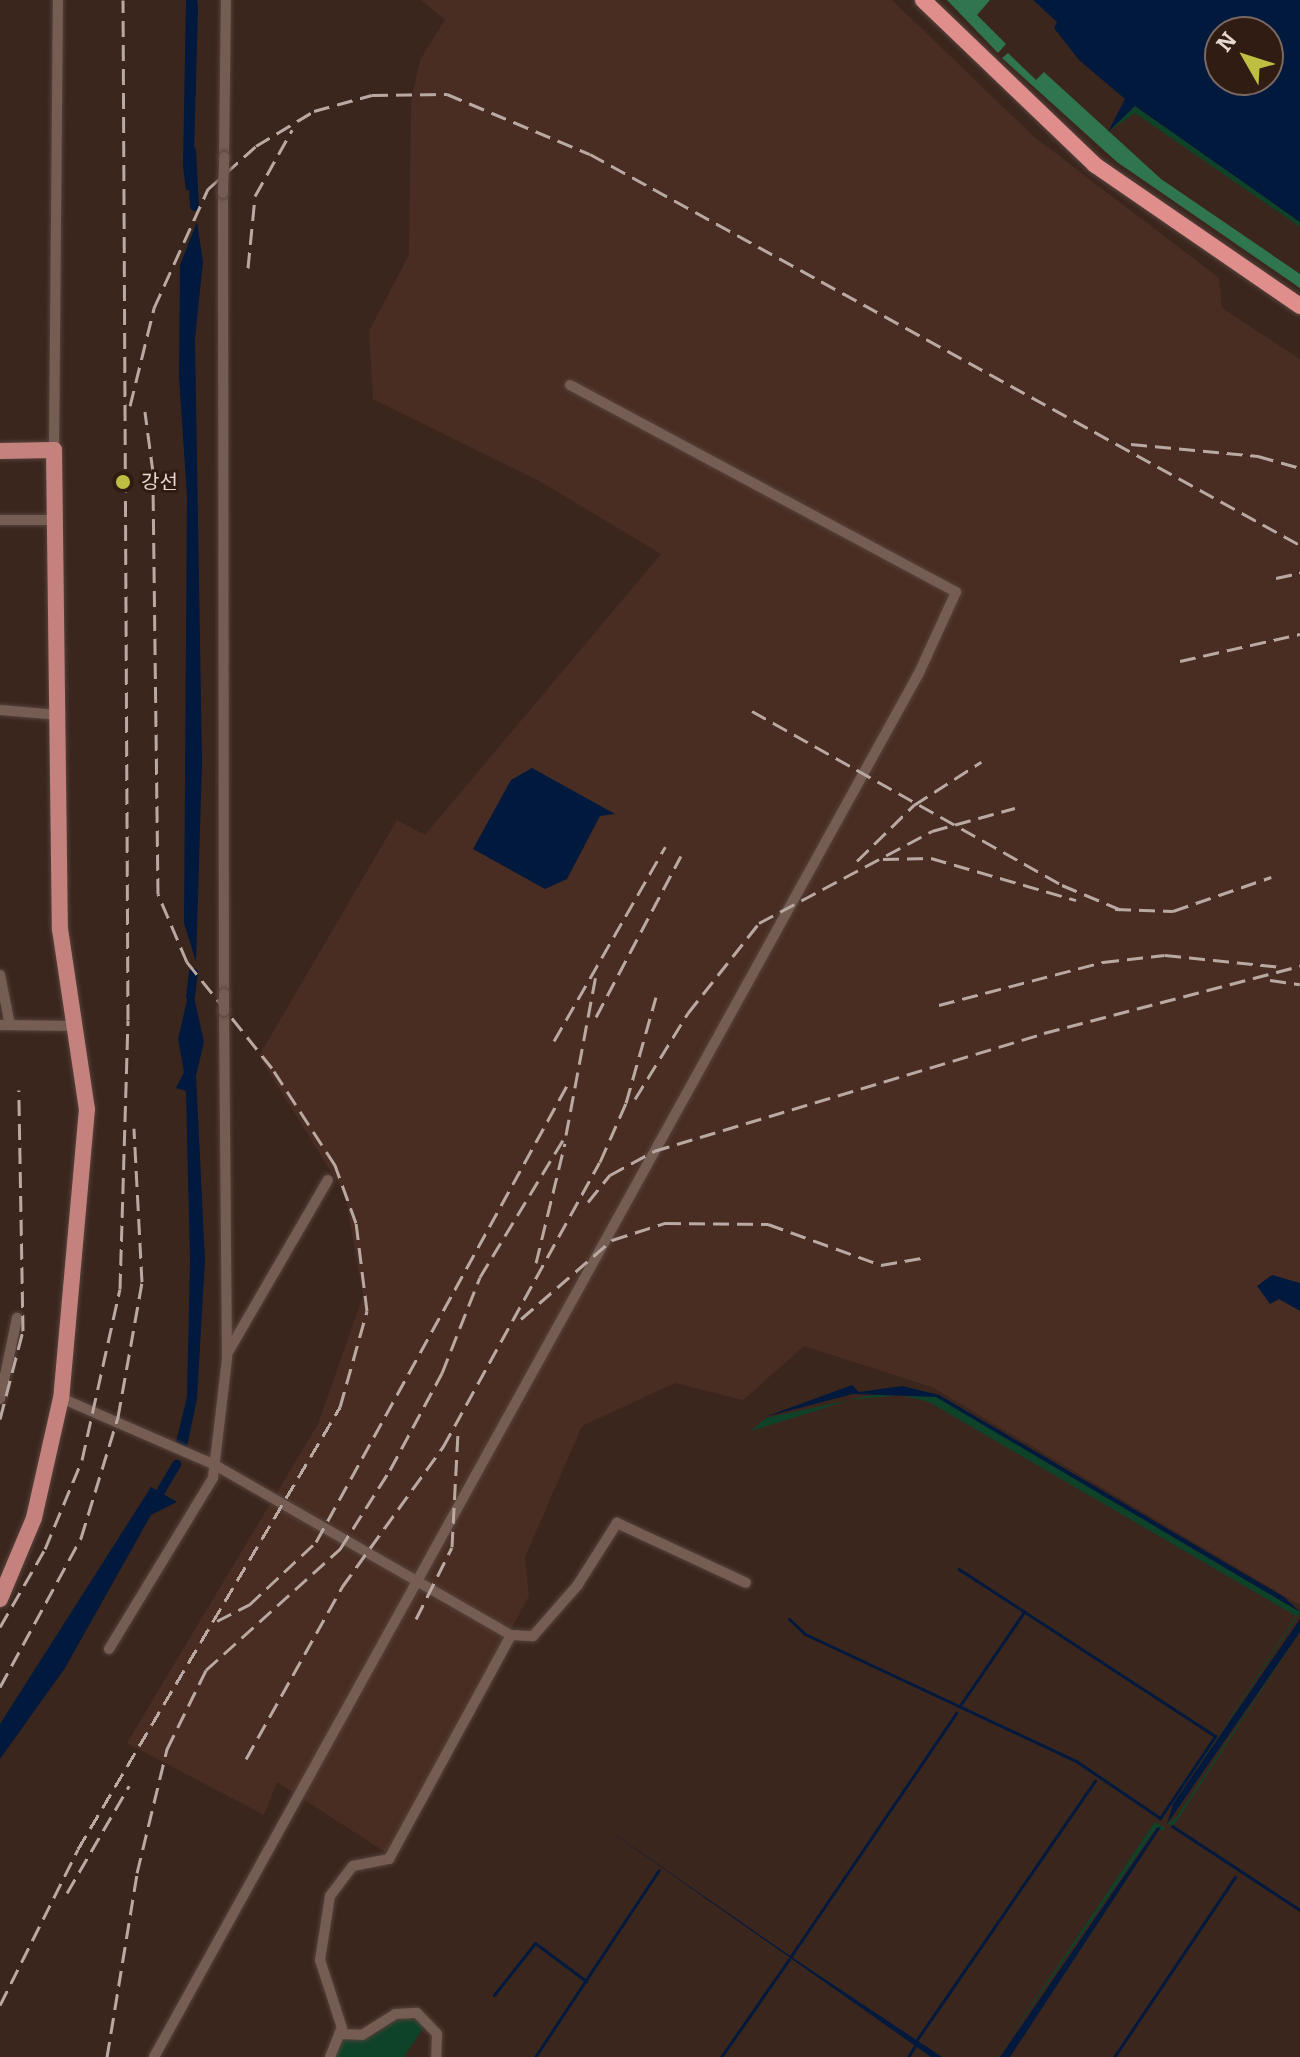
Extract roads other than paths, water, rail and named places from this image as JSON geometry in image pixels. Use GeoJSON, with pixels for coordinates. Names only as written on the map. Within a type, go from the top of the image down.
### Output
{"type":"FeatureCollection","features":[{"type":"Feature","properties":{"kind":"highway"},"geometry":{"type":"LineString","coordinates":[[923,0],[1107,175],[1300,306]]}},
{"type":"Feature","properties":{"kind":"main road"},"geometry":{"type":"LineString","coordinates":[[0,451],[54,450],[60,929],[87,1109],[61,1398],[31,1530],[0,1599]]}},
{"type":"Feature","properties":{"kind":"street"},"geometry":{"type":"LineString","coordinates":[[54,450],[58,0]]}},
{"type":"Feature","properties":{"kind":"street"},"geometry":{"type":"LineString","coordinates":[[109,1649],[165,1564],[215,1465],[227,1354],[223,193],[226,0]]}},
{"type":"Feature","properties":{"kind":"street"},"geometry":{"type":"LineString","coordinates":[[154,2057],[414,1580],[918,675],[956,592],[570,385]]}},
{"type":"Feature","properties":{"kind":"street"},"geometry":{"type":"LineString","coordinates":[[0,520],[55,520]]}},
{"type":"Feature","properties":{"kind":"street"},"geometry":{"type":"LineString","coordinates":[[0,710],[58,715]]}},
{"type":"Feature","properties":{"kind":"street"},"geometry":{"type":"LineString","coordinates":[[0,975],[5,1025],[76,1026]]}},
{"type":"Feature","properties":{"kind":"street"},"geometry":{"type":"LineString","coordinates":[[227,1354],[328,1180]]}},
{"type":"Feature","properties":{"kind":"street"},"geometry":{"type":"LineString","coordinates":[[0,1399],[13,1360],[17,1318]]}},
{"type":"Feature","properties":{"kind":"street"},"geometry":{"type":"LineString","coordinates":[[0,1355],[13,1360]]}},
{"type":"Feature","properties":{"kind":"street"},"geometry":{"type":"LineString","coordinates":[[61,1398],[164,1438],[511,1635],[533,1636],[577,1586],[617,1523],[746,1583]]}},
{"type":"Feature","properties":{"kind":"street"},"geometry":{"type":"LineString","coordinates":[[330,2057],[339,2034],[337,2000],[320,1960],[330,1896],[353,1866],[389,1859],[511,1635]]}},
{"type":"Feature","properties":{"kind":"street"},"geometry":{"type":"LineString","coordinates":[[339,2034],[362,2035],[395,2014],[417,2013],[437,2034],[436,2057]]}},
{"type":"Feature","properties":{"kind":"water"},"geometry":{"type":"Polygon","coordinates":[[[186,0],[197,0],[198,8],[193,190],[186,190],[183,166],[186,0]]]}},
{"type":"Feature","properties":{"kind":"water"},"geometry":{"type":"Polygon","coordinates":[[[1033,0],[1300,0],[1300,222],[1135,106],[1108,132],[1125,99],[1079,60],[1054,28],[1057,22],[1033,0]]]}},
{"type":"Feature","properties":{"kind":"water"},"geometry":{"type":"Polygon","coordinates":[[[197,222],[203,261],[195,339],[202,763],[196,962],[184,923],[187,496],[179,377],[180,265],[197,222]]]}},
{"type":"Feature","properties":{"kind":"water"},"geometry":{"type":"Polygon","coordinates":[[[532,768],[615,814],[600,816],[567,879],[545,889],[473,849],[511,780],[532,768]]]}},
{"type":"Feature","properties":{"kind":"water"},"geometry":{"type":"Polygon","coordinates":[[[191,983],[204,1042],[196,1076],[205,1260],[197,1399],[186,1451],[175,1446],[187,1397],[190,1260],[186,1091],[176,1088],[184,1072],[178,1039],[191,983]]]}},
{"type":"Feature","properties":{"kind":"water"},"geometry":{"type":"Polygon","coordinates":[[[1272,1275],[1300,1283],[1300,1311],[1279,1299],[1270,1304],[1257,1286],[1272,1275]]]}},
{"type":"Feature","properties":{"kind":"water"},"geometry":{"type":"Polygon","coordinates":[[[852,1385],[859,1392],[902,1386],[939,1395],[1284,1597],[1300,1612],[936,1397],[853,1394],[765,1417],[852,1385]]]}},
{"type":"Feature","properties":{"kind":"water"},"geometry":{"type":"Polygon","coordinates":[[[151,1487],[177,1502],[151,1515],[65,1668],[0,1759],[0,1724],[151,1487]]]}},
{"type":"Feature","properties":{"kind":"water"},"geometry":{"type":"Polygon","coordinates":[[[1300,1619],[1300,1632],[1167,1824],[1173,1804],[1300,1619]]]}},
{"type":"Feature","properties":{"kind":"water"},"geometry":{"type":"Polygon","coordinates":[[[593,1819],[790,1956],[942,2057],[931,2057],[593,1819]]]}},
{"type":"Feature","properties":{"kind":"water"},"geometry":{"type":"Polygon","coordinates":[[[1161,1827],[1010,2057],[1000,2057],[1157,1828],[1161,1827]]]}},
{"type":"Feature","properties":{"kind":"waterway"},"geometry":{"type":"LineString","coordinates":[[191,150],[194,206]]}},
{"type":"Feature","properties":{"kind":"waterway"},"geometry":{"type":"LineString","coordinates":[[190,996],[193,972]]}},
{"type":"Feature","properties":{"kind":"waterway"},"geometry":{"type":"LineString","coordinates":[[155,1500],[176,1464]]}},
{"type":"Feature","properties":{"kind":"waterway"},"geometry":{"type":"LineString","coordinates":[[789,1619],[805,1634],[1076,1761],[1160,1818],[1215,1736],[959,1569]]}},
{"type":"Feature","properties":{"kind":"waterway"},"geometry":{"type":"LineString","coordinates":[[961,1704],[1024,1612]]}},
{"type":"Feature","properties":{"kind":"waterway"},"geometry":{"type":"LineString","coordinates":[[791,1956],[956,1713]]}},
{"type":"Feature","properties":{"kind":"waterway"},"geometry":{"type":"LineString","coordinates":[[916,2041],[1095,1781]]}},
{"type":"Feature","properties":{"kind":"waterway"},"geometry":{"type":"LineString","coordinates":[[1172,1826],[1300,1910]]}},
{"type":"Feature","properties":{"kind":"waterway"},"geometry":{"type":"LineString","coordinates":[[535,2057],[659,1870]]}},
{"type":"Feature","properties":{"kind":"waterway"},"geometry":{"type":"LineString","coordinates":[[1114,2057],[1235,1877]]}},
{"type":"Feature","properties":{"kind":"waterway"},"geometry":{"type":"LineString","coordinates":[[494,1995],[535,1943],[586,1981]]}},
{"type":"Feature","properties":{"kind":"waterway"},"geometry":{"type":"LineString","coordinates":[[721,2057],[789,1959]]}},
{"type":"Feature","properties":{"kind":"waterway"},"geometry":{"type":"LineString","coordinates":[[908,2057],[915,2046]]}},
{"type":"Feature","properties":{"kind":"railway"},"geometry":{"type":"LineString","coordinates":[[0,1627],[45,1549],[82,1460],[120,1289],[128,1020],[123,0]]}},
{"type":"Feature","properties":{"kind":"railway"},"geometry":{"type":"LineString","coordinates":[[130,406],[154,308],[208,189],[256,146],[314,111],[372,95],[447,94],[590,154],[1300,545]]}},
{"type":"Feature","properties":{"kind":"railway"},"geometry":{"type":"LineString","coordinates":[[248,268],[255,196],[292,130]]}},
{"type":"Feature","properties":{"kind":"railway"},"geometry":{"type":"LineString","coordinates":[[0,2005],[78,1849],[340,1407],[367,1311],[356,1223],[335,1165],[272,1068],[187,962],[158,894],[153,472],[145,412]]}},
{"type":"Feature","properties":{"kind":"railway"},"geometry":{"type":"LineString","coordinates":[[1131,444],[1258,456],[1300,468]]}},
{"type":"Feature","properties":{"kind":"railway"},"geometry":{"type":"LineString","coordinates":[[1276,578],[1300,573]]}},
{"type":"Feature","properties":{"kind":"railway"},"geometry":{"type":"LineString","coordinates":[[1180,661],[1300,634]]}},
{"type":"Feature","properties":{"kind":"railway"},"geometry":{"type":"LineString","coordinates":[[752,711],[1062,885],[1124,911]]}},
{"type":"Feature","properties":{"kind":"railway"},"geometry":{"type":"LineString","coordinates":[[857,861],[914,805],[981,762]]}},
{"type":"Feature","properties":{"kind":"railway"},"geometry":{"type":"LineString","coordinates":[[635,1099],[688,1013],[759,923],[932,831],[1015,808]]}},
{"type":"Feature","properties":{"kind":"railway"},"geometry":{"type":"LineString","coordinates":[[554,1041],[665,847]]}},
{"type":"Feature","properties":{"kind":"railway"},"geometry":{"type":"LineString","coordinates":[[596,1017],[681,856]]}},
{"type":"Feature","properties":{"kind":"railway"},"geometry":{"type":"LineString","coordinates":[[883,859],[931,858],[1076,900]]}},
{"type":"Feature","properties":{"kind":"railway"},"geometry":{"type":"LineString","coordinates":[[1115,909],[1173,911],[1271,877]]}},
{"type":"Feature","properties":{"kind":"railway"},"geometry":{"type":"LineString","coordinates":[[939,1005],[1103,962],[1165,955],[1281,967]]}},
{"type":"Feature","properties":{"kind":"railway"},"geometry":{"type":"LineString","coordinates":[[588,1202],[610,1175],[654,1151],[1044,1033],[1300,966]]}},
{"type":"Feature","properties":{"kind":"railway"},"geometry":{"type":"LineString","coordinates":[[107,2057],[137,1873],[167,1749],[206,1670],[340,1549],[390,1470],[442,1373],[480,1277],[566,1135],[596,975]]}},
{"type":"Feature","properties":{"kind":"railway"},"geometry":{"type":"LineString","coordinates":[[1270,980],[1300,984]]}},
{"type":"Feature","properties":{"kind":"railway"},"geometry":{"type":"LineString","coordinates":[[246,1759],[342,1587],[443,1447],[600,1162],[626,1103],[656,997]]}},
{"type":"Feature","properties":{"kind":"railway"},"geometry":{"type":"LineString","coordinates":[[217,1621],[249,1605],[316,1542],[570,1080]]}},
{"type":"Feature","properties":{"kind":"railway"},"geometry":{"type":"LineString","coordinates":[[0,1419],[23,1331],[19,1090]]}},
{"type":"Feature","properties":{"kind":"railway"},"geometry":{"type":"LineString","coordinates":[[0,1687],[81,1538],[118,1417],[142,1282],[134,1128]]}},
{"type":"Feature","properties":{"kind":"railway"},"geometry":{"type":"LineString","coordinates":[[536,1263],[565,1143]]}},
{"type":"Feature","properties":{"kind":"railway"},"geometry":{"type":"LineString","coordinates":[[521,1319],[612,1240],[665,1223],[768,1224],[881,1265],[921,1258]]}},
{"type":"Feature","properties":{"kind":"railway"},"geometry":{"type":"LineString","coordinates":[[416,1619],[452,1547],[458,1432]]}},
{"type":"Feature","properties":{"kind":"railway"},"geometry":{"type":"LineString","coordinates":[[67,1893],[129,1786]]}},
{"type":"Feature","properties":{"kind":"place","name":"강선"},"geometry":{"type":"Point","coordinates":[123,482]}}]}
